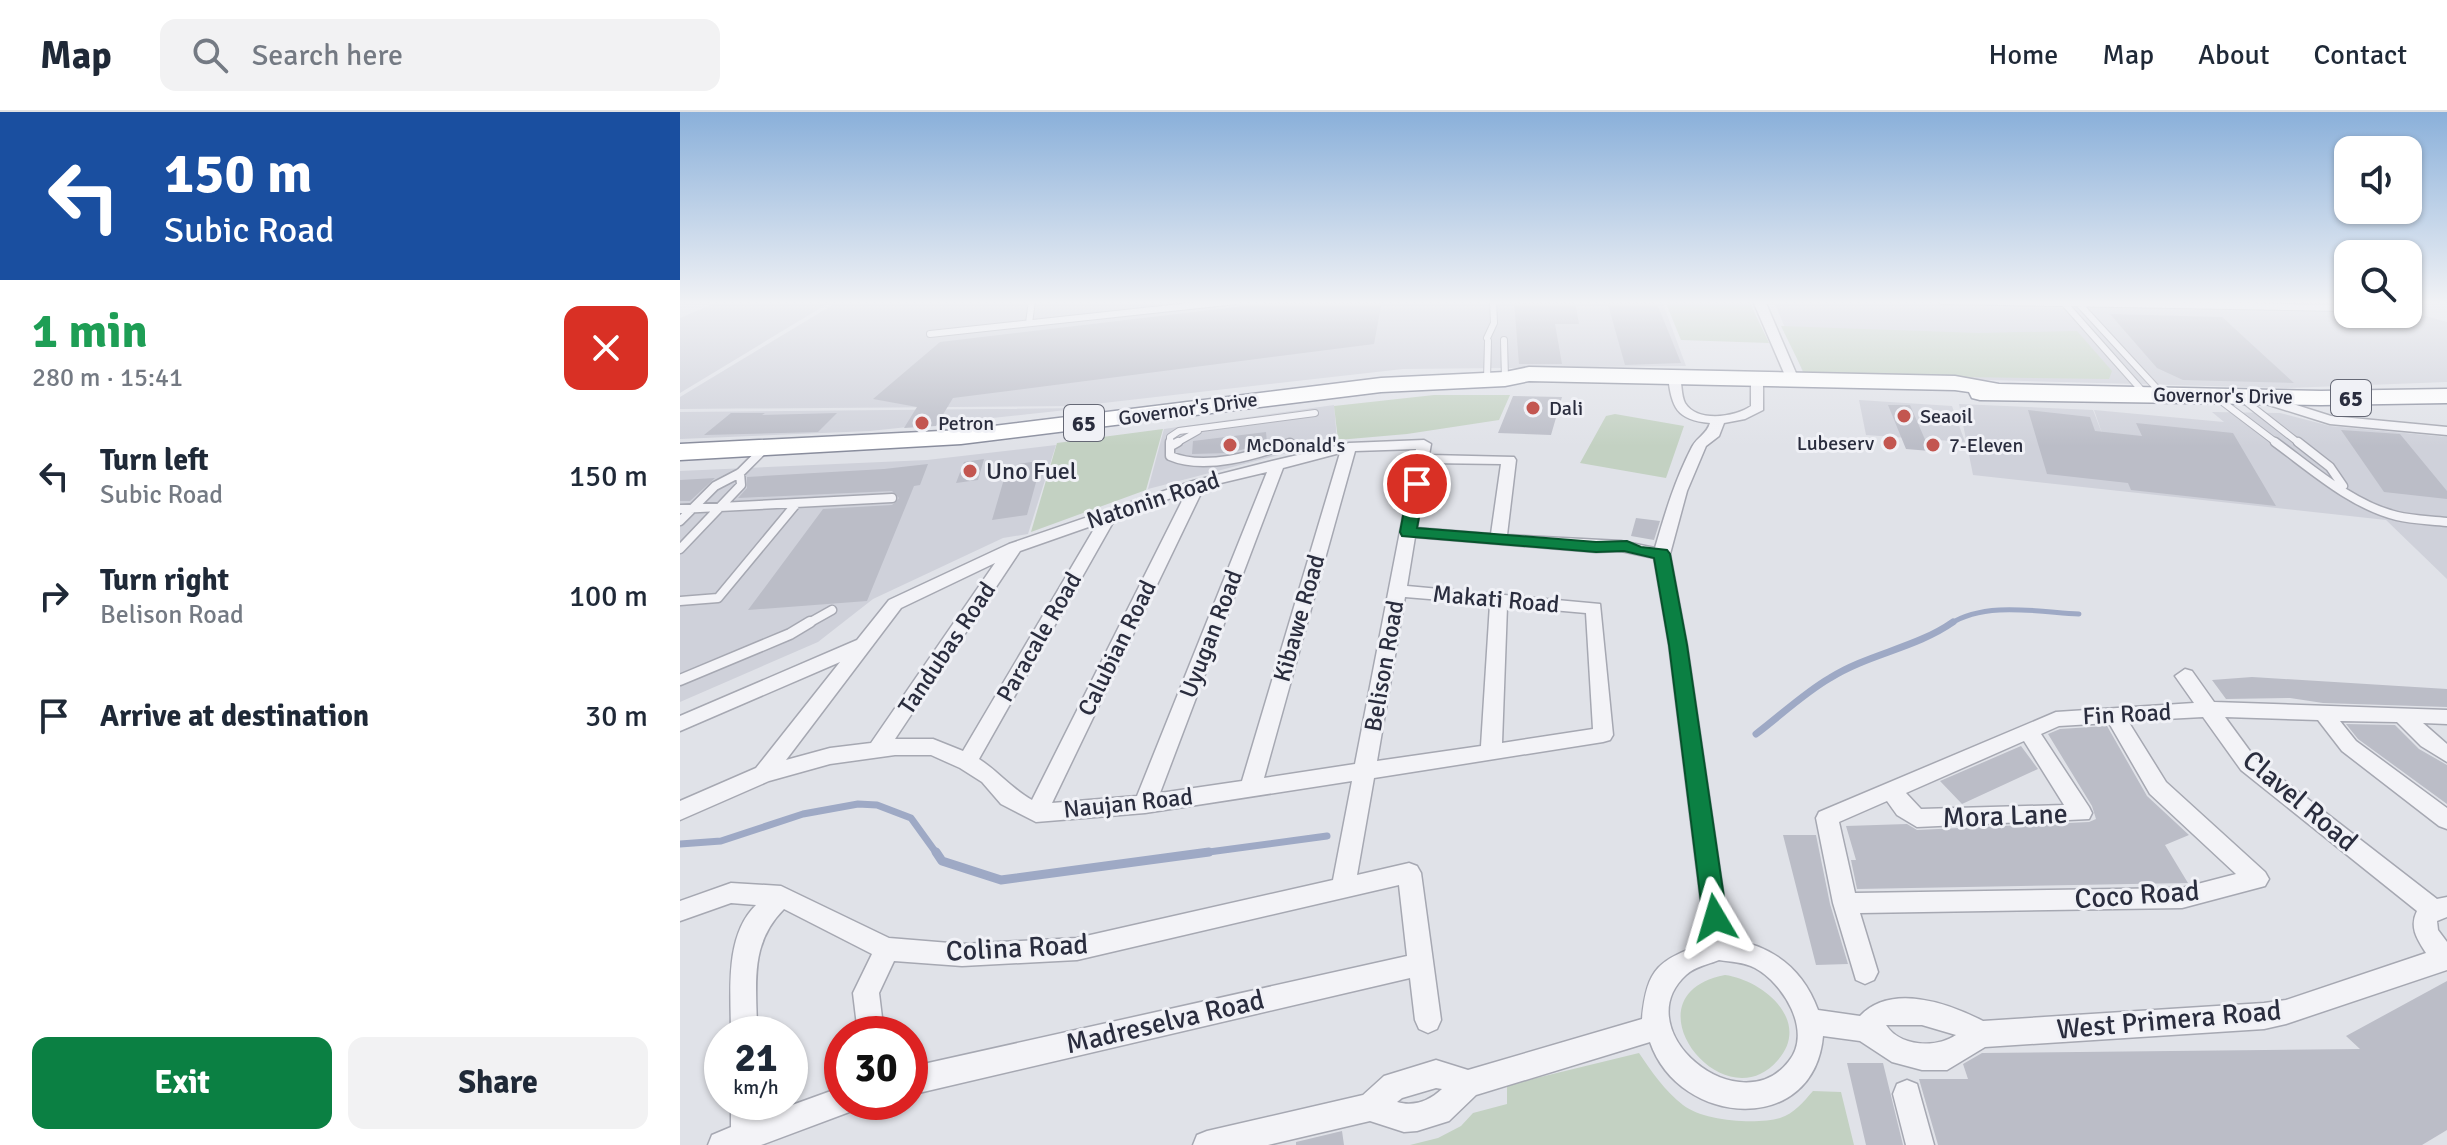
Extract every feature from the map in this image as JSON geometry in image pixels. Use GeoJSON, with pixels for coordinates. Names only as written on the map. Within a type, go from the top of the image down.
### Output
{"type":"FeatureCollection","features":[{"type":"Feature","properties":{"kind":"highway","name":"Governor's Drive"},"geometry":{"type":"LineString","coordinates":[[680,452],[961,437],[1368,386],[1496,379],[1529,385],[1675,382],[1961,395],[1999,391],[2447,396]]}},
{"type":"Feature","properties":{"kind":"highway","name":"Governor's Drive"},"geometry":{"type":"LineString","coordinates":[[1757,384],[1793,380],[1955,383],[1999,391]]}},
{"type":"Feature","properties":{"kind":"street"},"geometry":{"type":"LineString","coordinates":[[1780,349],[1793,380]]}},
{"type":"Feature","properties":{"kind":"street"},"geometry":{"type":"LineString","coordinates":[[1675,382],[1678,404],[1702,417],[1718,420],[1744,417],[1753,412],[1758,407],[1757,384]]}},
{"type":"Feature","properties":{"kind":"street"},"geometry":{"type":"LineString","coordinates":[[2247,396],[2330,420],[2447,431]]}},
{"type":"Feature","properties":{"kind":"street"},"geometry":{"type":"LineString","coordinates":[[1700,444],[1698,430],[1702,417]]}},
{"type":"Feature","properties":{"kind":"street"},"geometry":{"type":"LineString","coordinates":[[1718,420],[1714,433],[1700,444],[1673,506],[1662,554],[1678,645],[1719,949]]}},
{"type":"Feature","properties":{"kind":"street","name":"Natonin Road"},"geometry":{"type":"LineString","coordinates":[[864,644],[895,604],[1015,547],[1198,484],[1349,447],[1509,460],[1498,539]]}},
{"type":"Feature","properties":{"kind":"street","name":"Kibawe Road"},"geometry":{"type":"LineString","coordinates":[[1250,789],[1349,447]]}},
{"type":"Feature","properties":{"kind":"street","name":"Belison Road"},"geometry":{"type":"LineString","coordinates":[[1343,889],[1423,452]]}},
{"type":"Feature","properties":{"kind":"street","name":"Uyugan Road"},"geometry":{"type":"LineString","coordinates":[[1145,804],[1277,464]]}},
{"type":"Feature","properties":{"kind":"street","name":"Calubian Road"},"geometry":{"type":"LineString","coordinates":[[1036,813],[1198,484]]}},
{"type":"Feature","properties":{"kind":"street","name":"Paracale Road"},"geometry":{"type":"LineString","coordinates":[[967,762],[1111,513]]}},
{"type":"Feature","properties":{"kind":"street"},"geometry":{"type":"LineString","coordinates":[[1408,532],[1596,547],[1626,555],[1637,551],[1662,554]]}},
{"type":"Feature","properties":{"kind":"street","name":"Tandubas Road"},"geometry":{"type":"LineString","coordinates":[[878,749],[1015,547]]}},
{"type":"Feature","properties":{"kind":"street","name":"Makati Road"},"geometry":{"type":"LineString","coordinates":[[1398,591],[1594,608],[1603,735]]}},
{"type":"Feature","properties":{"kind":"street"},"geometry":{"type":"LineString","coordinates":[[1491,753],[1499,600]]}},
{"type":"Feature","properties":{"kind":"street"},"geometry":{"type":"LineString","coordinates":[[680,724],[864,644]]}},
{"type":"Feature","properties":{"kind":"street"},"geometry":{"type":"LineString","coordinates":[[763,774],[864,644]]}},
{"type":"Feature","properties":{"kind":"street","name":"Clavel Road"},"geometry":{"type":"LineString","coordinates":[[2185,676],[2248,764],[2440,908]]}},
{"type":"Feature","properties":{"kind":"street","name":"Fin Road"},"geometry":{"type":"LineString","coordinates":[[1845,903],[1827,818],[2056,719],[2210,709],[2447,717]]}},
{"type":"Feature","properties":{"kind":"street"},"geometry":{"type":"LineString","coordinates":[[2322,711],[2349,746],[2447,820]]}},
{"type":"Feature","properties":{"kind":"street"},"geometry":{"type":"LineString","coordinates":[[2402,715],[2428,741],[2447,754]]}},
{"type":"Feature","properties":{"kind":"street","name":"Coco Road"},"geometry":{"type":"LineString","coordinates":[[1845,903],[2182,898],[2257,879],[2158,788],[2115,716]]}},
{"type":"Feature","properties":{"kind":"street","name":"Mora Lane"},"geometry":{"type":"LineString","coordinates":[[1892,791],[1905,809],[1917,818],[2081,813],[2028,731]]}},
{"type":"Feature","properties":{"kind":"street","name":"Naujan Road"},"geometry":{"type":"LineString","coordinates":[[680,811],[763,774],[830,756],[878,749],[933,747],[989,776],[1009,798],[1036,813],[1145,804],[1603,735]]}},
{"type":"Feature","properties":{"kind":"street","name":"Colina Road"},"geometry":{"type":"LineString","coordinates":[[680,911],[731,893],[781,896],[887,949],[962,955],[1077,949],[1409,873],[1421,964]]}},
{"type":"Feature","properties":{"kind":"street"},"geometry":{"type":"LineString","coordinates":[[744,1016],[744,958],[758,919],[781,896]]}},
{"type":"Feature","properties":{"kind":"street"},"geometry":{"type":"LineString","coordinates":[[1845,903],[1865,972]]}},
{"type":"Feature","properties":{"kind":"street"},"geometry":{"type":"LineString","coordinates":[[2440,908],[2426,916],[2424,924],[2427,935],[2446,959]]}},
{"type":"Feature","properties":{"kind":"street"},"geometry":{"type":"LineString","coordinates":[[869,1016],[866,993],[887,949]]}},
{"type":"Feature","properties":{"kind":"street"},"geometry":{"type":"LineString","coordinates":[[1719,949],[1743,952],[1767,962],[1787,977],[1802,999],[1810,1022],[1810,1045],[1802,1066],[1787,1083],[1767,1094],[1743,1098],[1719,1095],[1686,1077],[1662,1050],[1655,1028],[1654,1004],[1662,982],[1676,965],[1696,953],[1719,949]]}},
{"type":"Feature","properties":{"kind":"street","name":"West Primera Road"},"geometry":{"type":"LineString","coordinates":[[1981,1034],[2264,1016],[2286,1012],[2446,959]]}},
{"type":"Feature","properties":{"kind":"street"},"geometry":{"type":"LineString","coordinates":[[1421,964],[1428,1020]]}},
{"type":"Feature","properties":{"kind":"street","name":"Madreselva Road"},"geometry":{"type":"LineString","coordinates":[[928,1077],[1421,964]]}},
{"type":"Feature","properties":{"kind":"street"},"geometry":{"type":"LineString","coordinates":[[1810,1022],[1865,1029],[1902,1053],[1922,1057],[1947,1057],[1981,1034],[1948,1016],[1908,1011],[1880,1013],[1865,1029]]}},
{"type":"Feature","properties":{"kind":"street"},"geometry":{"type":"LineString","coordinates":[[1207,1145],[1370,1107],[1404,1118],[1417,1117],[1439,1111],[1468,1084],[1655,1028]]}},
{"type":"Feature","properties":{"kind":"street"},"geometry":{"type":"LineString","coordinates":[[1907,1094],[1920,1145]]}},
{"type":"Feature","properties":{"kind":"street"},"geometry":{"type":"LineString","coordinates":[[734,1140],[824,1108]]}},
{"type":"Feature","properties":{"kind":"street"},"geometry":{"type":"LineString","coordinates":[[734,1140],[740,1120]]}},
{"type":"Feature","properties":{"kind":"lane"},"geometry":{"type":"LineString","coordinates":[[1489,349],[1496,379]]}},
{"type":"Feature","properties":{"kind":"lane"},"geometry":{"type":"LineString","coordinates":[[1496,379],[1502,349]]}},
{"type":"Feature","properties":{"kind":"lane"},"geometry":{"type":"LineString","coordinates":[[2106,349],[2153,394]]}},
{"type":"Feature","properties":{"kind":"lane"},"geometry":{"type":"LineString","coordinates":[[2121,349],[2153,394]]}},
{"type":"Feature","properties":{"kind":"lane"},"geometry":{"type":"LineString","coordinates":[[2109,353],[2125,354]]}},
{"type":"Feature","properties":{"kind":"lane"},"geometry":{"type":"LineString","coordinates":[[2213,395],[2315,472],[2384,513],[2447,522]]}},
{"type":"Feature","properties":{"kind":"lane"},"geometry":{"type":"LineString","coordinates":[[2247,396],[2330,467],[2345,489]]}},
{"type":"Feature","properties":{"kind":"lane"},"geometry":{"type":"LineString","coordinates":[[1290,443],[1268,452],[1190,462],[1174,460],[1170,456],[1170,437],[1175,434],[1315,413]]}},
{"type":"Feature","properties":{"kind":"lane"},"geometry":{"type":"LineString","coordinates":[[680,521],[715,486],[740,473],[764,449]]}},
{"type":"Feature","properties":{"kind":"lane"},"geometry":{"type":"LineString","coordinates":[[680,549],[741,485],[740,473]]}},
{"type":"Feature","properties":{"kind":"lane"},"geometry":{"type":"LineString","coordinates":[[680,509],[892,498]]}},
{"type":"Feature","properties":{"kind":"lane"},"geometry":{"type":"LineString","coordinates":[[680,601],[718,598],[796,504]]}},
{"type":"Feature","properties":{"kind":"lane"},"geometry":{"type":"LineString","coordinates":[[680,680],[790,634],[832,610]]}},
{"type":"Feature","properties":{"kind":"shaded area"},"geometry":{"type":"Polygon","coordinates":[[[680,349],[752,349],[680,393],[680,349]]]}},
{"type":"Feature","properties":{"kind":"shaded area"},"geometry":{"type":"Polygon","coordinates":[[[759,349],[1680,349],[1686,366],[1403,369],[1077,406],[680,409],[680,397],[759,349]]]}},
{"type":"Feature","properties":{"kind":"shaded area"},"geometry":{"type":"Polygon","coordinates":[[[1794,349],[2447,349],[2447,382],[2287,388],[1804,375],[1794,349]]]}},
{"type":"Feature","properties":{"kind":"shaded area"},"geometry":{"type":"Polygon","coordinates":[[[1859,400],[1952,406],[1965,442],[1866,435],[1859,400]]]}},
{"type":"Feature","properties":{"kind":"shaded area"},"geometry":{"type":"Polygon","coordinates":[[[1959,404],[2093,410],[2103,436],[2094,410],[2224,422],[2212,412],[2280,413],[2330,426],[2447,437],[2447,579],[2386,520],[1973,475],[1959,404]]]}},
{"type":"Feature","properties":{"kind":"shaded area"},"geometry":{"type":"Polygon","coordinates":[[[1334,405],[1337,440],[1148,489],[1164,429],[1334,405]]]}},
{"type":"Feature","properties":{"kind":"shaded area"},"geometry":{"type":"Polygon","coordinates":[[[1085,408],[870,431],[680,439],[680,412],[1085,408]]]}},
{"type":"Feature","properties":{"kind":"shaded area"},"geometry":{"type":"Polygon","coordinates":[[[1056,445],[1028,534],[1003,538],[873,599],[818,642],[680,702],[680,471],[927,460],[1056,445]]]}},
{"type":"Feature","properties":{"kind":"green space"},"geometry":{"type":"Polygon","coordinates":[[[1792,349],[2093,349],[2112,371],[2109,379],[1805,375],[1792,349]]]}},
{"type":"Feature","properties":{"kind":"green space"},"geometry":{"type":"Polygon","coordinates":[[[1434,395],[1510,395],[1499,420],[1407,434],[1338,440],[1334,406],[1434,395]]]}},
{"type":"Feature","properties":{"kind":"green space"},"geometry":{"type":"Polygon","coordinates":[[[1615,414],[1684,426],[1666,478],[1580,463],[1606,416],[1615,414]]]}},
{"type":"Feature","properties":{"kind":"green space"},"geometry":{"type":"Polygon","coordinates":[[[1163,429],[1146,490],[1031,532],[1057,443],[1163,429]]]}},
{"type":"Feature","properties":{"kind":"green space"},"geometry":{"type":"Polygon","coordinates":[[[1725,975],[1754,985],[1778,1005],[1786,1017],[1789,1031],[1787,1045],[1778,1060],[1756,1076],[1732,1077],[1710,1067],[1692,1049],[1682,1028],[1682,1006],[1695,987],[1725,975]]]}},
{"type":"Feature","properties":{"kind":"green space"},"geometry":{"type":"Polygon","coordinates":[[[1639,1053],[1683,1105],[1716,1118],[1744,1121],[1780,1118],[1794,1110],[1813,1091],[1841,1092],[1854,1145],[1410,1145],[1438,1138],[1461,1126],[1473,1113],[1507,1104],[1507,1085],[1639,1053]]]}},
{"type":"Feature","properties":{"kind":"building"},"geometry":{"type":"Polygon","coordinates":[[[932,349],[1333,349],[953,398],[936,426],[904,428],[917,407],[873,399],[932,349]]]}},
{"type":"Feature","properties":{"kind":"building"},"geometry":{"type":"Polygon","coordinates":[[[1518,349],[1559,349],[1562,364],[1519,364],[1518,349]]]}},
{"type":"Feature","properties":{"kind":"building"},"geometry":{"type":"Polygon","coordinates":[[[1621,349],[1675,349],[1681,363],[1625,365],[1621,349]]]}},
{"type":"Feature","properties":{"kind":"building"},"geometry":{"type":"Polygon","coordinates":[[[2141,349],[2257,349],[2294,383],[2183,380],[2157,368],[2141,349]]]}},
{"type":"Feature","properties":{"kind":"building","name":"Dali"},"geometry":{"type":"Polygon","coordinates":[[[1513,396],[1562,397],[1551,435],[1498,433],[1513,396]]]}},
{"type":"Feature","properties":{"kind":"building"},"geometry":{"type":"Polygon","coordinates":[[[1888,405],[1910,405],[1930,451],[1906,449],[1888,405]]]}},
{"type":"Feature","properties":{"kind":"building"},"geometry":{"type":"Polygon","coordinates":[[[2028,410],[2090,417],[2095,431],[2142,436],[2136,423],[2233,433],[2276,506],[2131,490],[2128,483],[2047,474],[2028,410]]]}},
{"type":"Feature","properties":{"kind":"building"},"geometry":{"type":"Polygon","coordinates":[[[731,413],[837,413],[818,432],[704,435],[731,413]]]}},
{"type":"Feature","properties":{"kind":"building"},"geometry":{"type":"Polygon","coordinates":[[[2341,430],[2400,434],[2447,491],[2447,499],[2384,492],[2341,430]]]}},
{"type":"Feature","properties":{"kind":"building","name":"McDonald's"},"geometry":{"type":"Polygon","coordinates":[[[1266,432],[1267,443],[1229,453],[1192,454],[1193,441],[1266,432]]]}},
{"type":"Feature","properties":{"kind":"building","name":"Uno Fuel"},"geometry":{"type":"Polygon","coordinates":[[[984,459],[978,480],[956,483],[964,462],[984,459]]]}},
{"type":"Feature","properties":{"kind":"building"},"geometry":{"type":"Polygon","coordinates":[[[1038,461],[1035,476],[1038,475],[1027,515],[992,520],[1004,479],[1014,478],[1018,464],[1038,461]]]}},
{"type":"Feature","properties":{"kind":"building"},"geometry":{"type":"Polygon","coordinates":[[[928,464],[920,485],[914,486],[867,601],[748,610],[823,509],[892,505],[899,498],[892,491],[738,498],[747,488],[747,477],[928,464]]]}},
{"type":"Feature","properties":{"kind":"building"},"geometry":{"type":"Polygon","coordinates":[[[715,478],[690,501],[680,501],[680,480],[715,478]]]}},
{"type":"Feature","properties":{"kind":"building"},"geometry":{"type":"Polygon","coordinates":[[[1636,518],[1660,521],[1654,540],[1631,536],[1636,518]]]}},
{"type":"Feature","properties":{"kind":"building"},"geometry":{"type":"Polygon","coordinates":[[[2252,677],[2447,689],[2447,707],[2323,703],[2290,698],[2226,699],[2212,680],[2252,677]]]}},
{"type":"Feature","properties":{"kind":"building"},"geometry":{"type":"Polygon","coordinates":[[[2346,724],[2395,725],[2419,749],[2447,765],[2447,804],[2358,739],[2346,724]]]}},
{"type":"Feature","properties":{"kind":"building"},"geometry":{"type":"Polygon","coordinates":[[[2107,726],[2147,796],[2189,835],[2165,845],[2188,883],[1857,889],[1851,860],[1856,860],[1846,826],[1907,824],[1917,830],[2089,822],[2096,819],[2092,806],[2048,734],[2060,729],[2107,726]]]}},
{"type":"Feature","properties":{"kind":"building"},"geometry":{"type":"Polygon","coordinates":[[[2021,746],[2038,769],[1962,804],[1940,781],[2021,746]]]}},
{"type":"Feature","properties":{"kind":"building"},"geometry":{"type":"Polygon","coordinates":[[[1783,835],[1816,835],[1830,904],[1848,964],[1816,965],[1783,835]]]}},
{"type":"Feature","properties":{"kind":"building"},"geometry":{"type":"Polygon","coordinates":[[[2447,981],[2447,1130],[2422,1145],[1938,1145],[1919,1079],[1968,1079],[1963,1064],[1982,1053],[2360,1049],[2346,1036],[2447,981]]]}},
{"type":"Feature","properties":{"kind":"building"},"geometry":{"type":"Polygon","coordinates":[[[1847,1063],[1883,1063],[1903,1145],[1866,1145],[1847,1063]]]}},
{"type":"Feature","properties":{"kind":"building"},"geometry":{"type":"Polygon","coordinates":[[[1342,1131],[1344,1145],[1296,1145],[1296,1142],[1342,1131]]]}},
{"type":"Feature","properties":{"kind":"waterway"},"geometry":{"type":"LineString","coordinates":[[1950,624],[1979,612],[1996,610],[2079,614]]}},
{"type":"Feature","properties":{"kind":"waterway"},"geometry":{"type":"LineString","coordinates":[[1756,734],[1830,678],[1924,638],[1953,622]]}},
{"type":"Feature","properties":{"kind":"waterway"},"geometry":{"type":"LineString","coordinates":[[680,844],[721,841],[803,814],[858,804],[877,805],[911,818],[937,854]]}},
{"type":"Feature","properties":{"kind":"waterway"},"geometry":{"type":"LineString","coordinates":[[1194,854],[1327,836]]}},
{"type":"Feature","properties":{"kind":"waterway"},"geometry":{"type":"LineString","coordinates":[[936,852],[942,861],[1001,880],[1209,852]]}},
{"type":"Feature","properties":{"kind":"place","name":"Dali"},"geometry":{"type":"Point","coordinates":[1533,408]}},
{"type":"Feature","properties":{"kind":"place","name":"Seaoil"},"geometry":{"type":"Point","coordinates":[1904,416]}},
{"type":"Feature","properties":{"kind":"place","name":"Petron"},"geometry":{"type":"Point","coordinates":[922,423]}},
{"type":"Feature","properties":{"kind":"place","name":"Lubeserv"},"geometry":{"type":"Point","coordinates":[1890,443]}},
{"type":"Feature","properties":{"kind":"place","name":"McDonald's"},"geometry":{"type":"Point","coordinates":[1230,445]}},
{"type":"Feature","properties":{"kind":"place","name":"7-Eleven"},"geometry":{"type":"Point","coordinates":[1933,445]}},
{"type":"Feature","properties":{"kind":"place","name":"Uno Fuel"},"geometry":{"type":"Point","coordinates":[970,471]}},
{"type":"Feature","properties":{"kind":"route"},"geometry":{"type":"LineString","coordinates":[[1417,484],[1408,532],[1596,547],[1610,544],[1662,554],[1678,645],[1715,918]]}}]}
